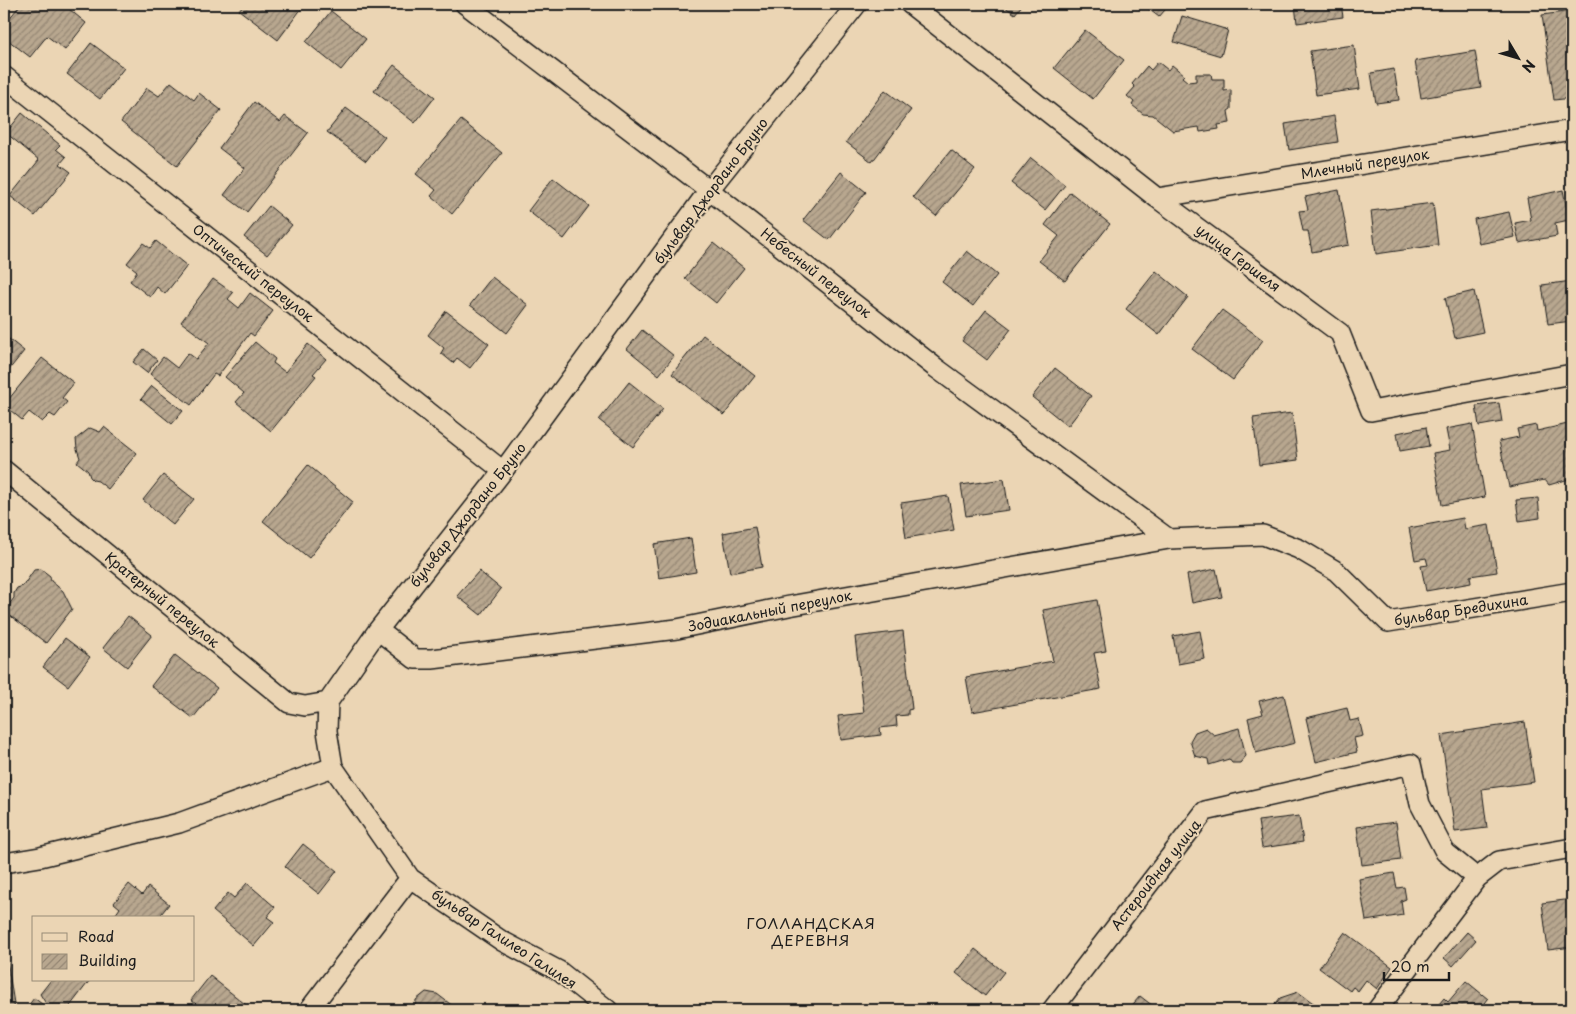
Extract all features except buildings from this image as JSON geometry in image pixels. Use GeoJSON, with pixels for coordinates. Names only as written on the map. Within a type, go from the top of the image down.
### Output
{"type":"FeatureCollection","features":[{"type":"Feature","properties":{"kind":"street","name":"Небесный переулок"},"geometry":{"type":"LineString","coordinates":[[465,4],[709,190],[936,368],[1169,539]]}},
{"type":"Feature","properties":{"kind":"street","name":"бульвар Джордано Бруно"},"geometry":{"type":"LineString","coordinates":[[328,702],[378,630],[503,470],[709,190],[858,4]]}},
{"type":"Feature","properties":{"kind":"street","name":"улица Гершеля"},"geometry":{"type":"LineString","coordinates":[[910,4],[1157,198],[1340,333],[1371,412],[1572,374]]}},
{"type":"Feature","properties":{"kind":"street","name":"Оптический переулок"},"geometry":{"type":"LineString","coordinates":[[4,76],[503,470]]}},
{"type":"Feature","properties":{"kind":"street","name":"Млечный переулок"},"geometry":{"type":"LineString","coordinates":[[1157,198],[1572,130]]}},
{"type":"Feature","properties":{"kind":"street","name":"Кратерный переулок"},"geometry":{"type":"LineString","coordinates":[[4,470],[289,703],[305,706],[328,702]]}},
{"type":"Feature","properties":{"kind":"street","name":"бульвар Бредихина"},"geometry":{"type":"LineString","coordinates":[[1169,539],[1263,535],[1299,549],[1336,571],[1388,622],[1572,592]]}},
{"type":"Feature","properties":{"kind":"street","name":"Зодиакальный переулок"},"geometry":{"type":"LineString","coordinates":[[378,630],[415,659],[432,659],[677,629],[789,606],[1169,539]]}},
{"type":"Feature","properties":{"kind":"street"},"geometry":{"type":"LineString","coordinates":[[4,863],[40,857],[179,823],[333,767],[327,731],[328,702]]}},
{"type":"Feature","properties":{"kind":"street","name":"Астероидная улица"},"geometry":{"type":"LineString","coordinates":[[1052,1010],[1205,811],[1411,764],[1420,804],[1445,852],[1477,878]]}},
{"type":"Feature","properties":{"kind":"street","name":"бульвар Галилео Галилея"},"geometry":{"type":"LineString","coordinates":[[333,767],[410,878],[502,941],[560,971],[608,1010]]}},
{"type":"Feature","properties":{"kind":"street"},"geometry":{"type":"LineString","coordinates":[[1377,1010],[1477,878],[1499,861],[1572,848]]}},
{"type":"Feature","properties":{"kind":"street"},"geometry":{"type":"LineString","coordinates":[[309,1010],[410,878]]}},
{"type":"Feature","properties":{"kind":"district","name":"ГОЛЛАНДСКАЯ ДЕРЕВНЯ"},"geometry":{"type":"Point","coordinates":[811,932]}}]}
